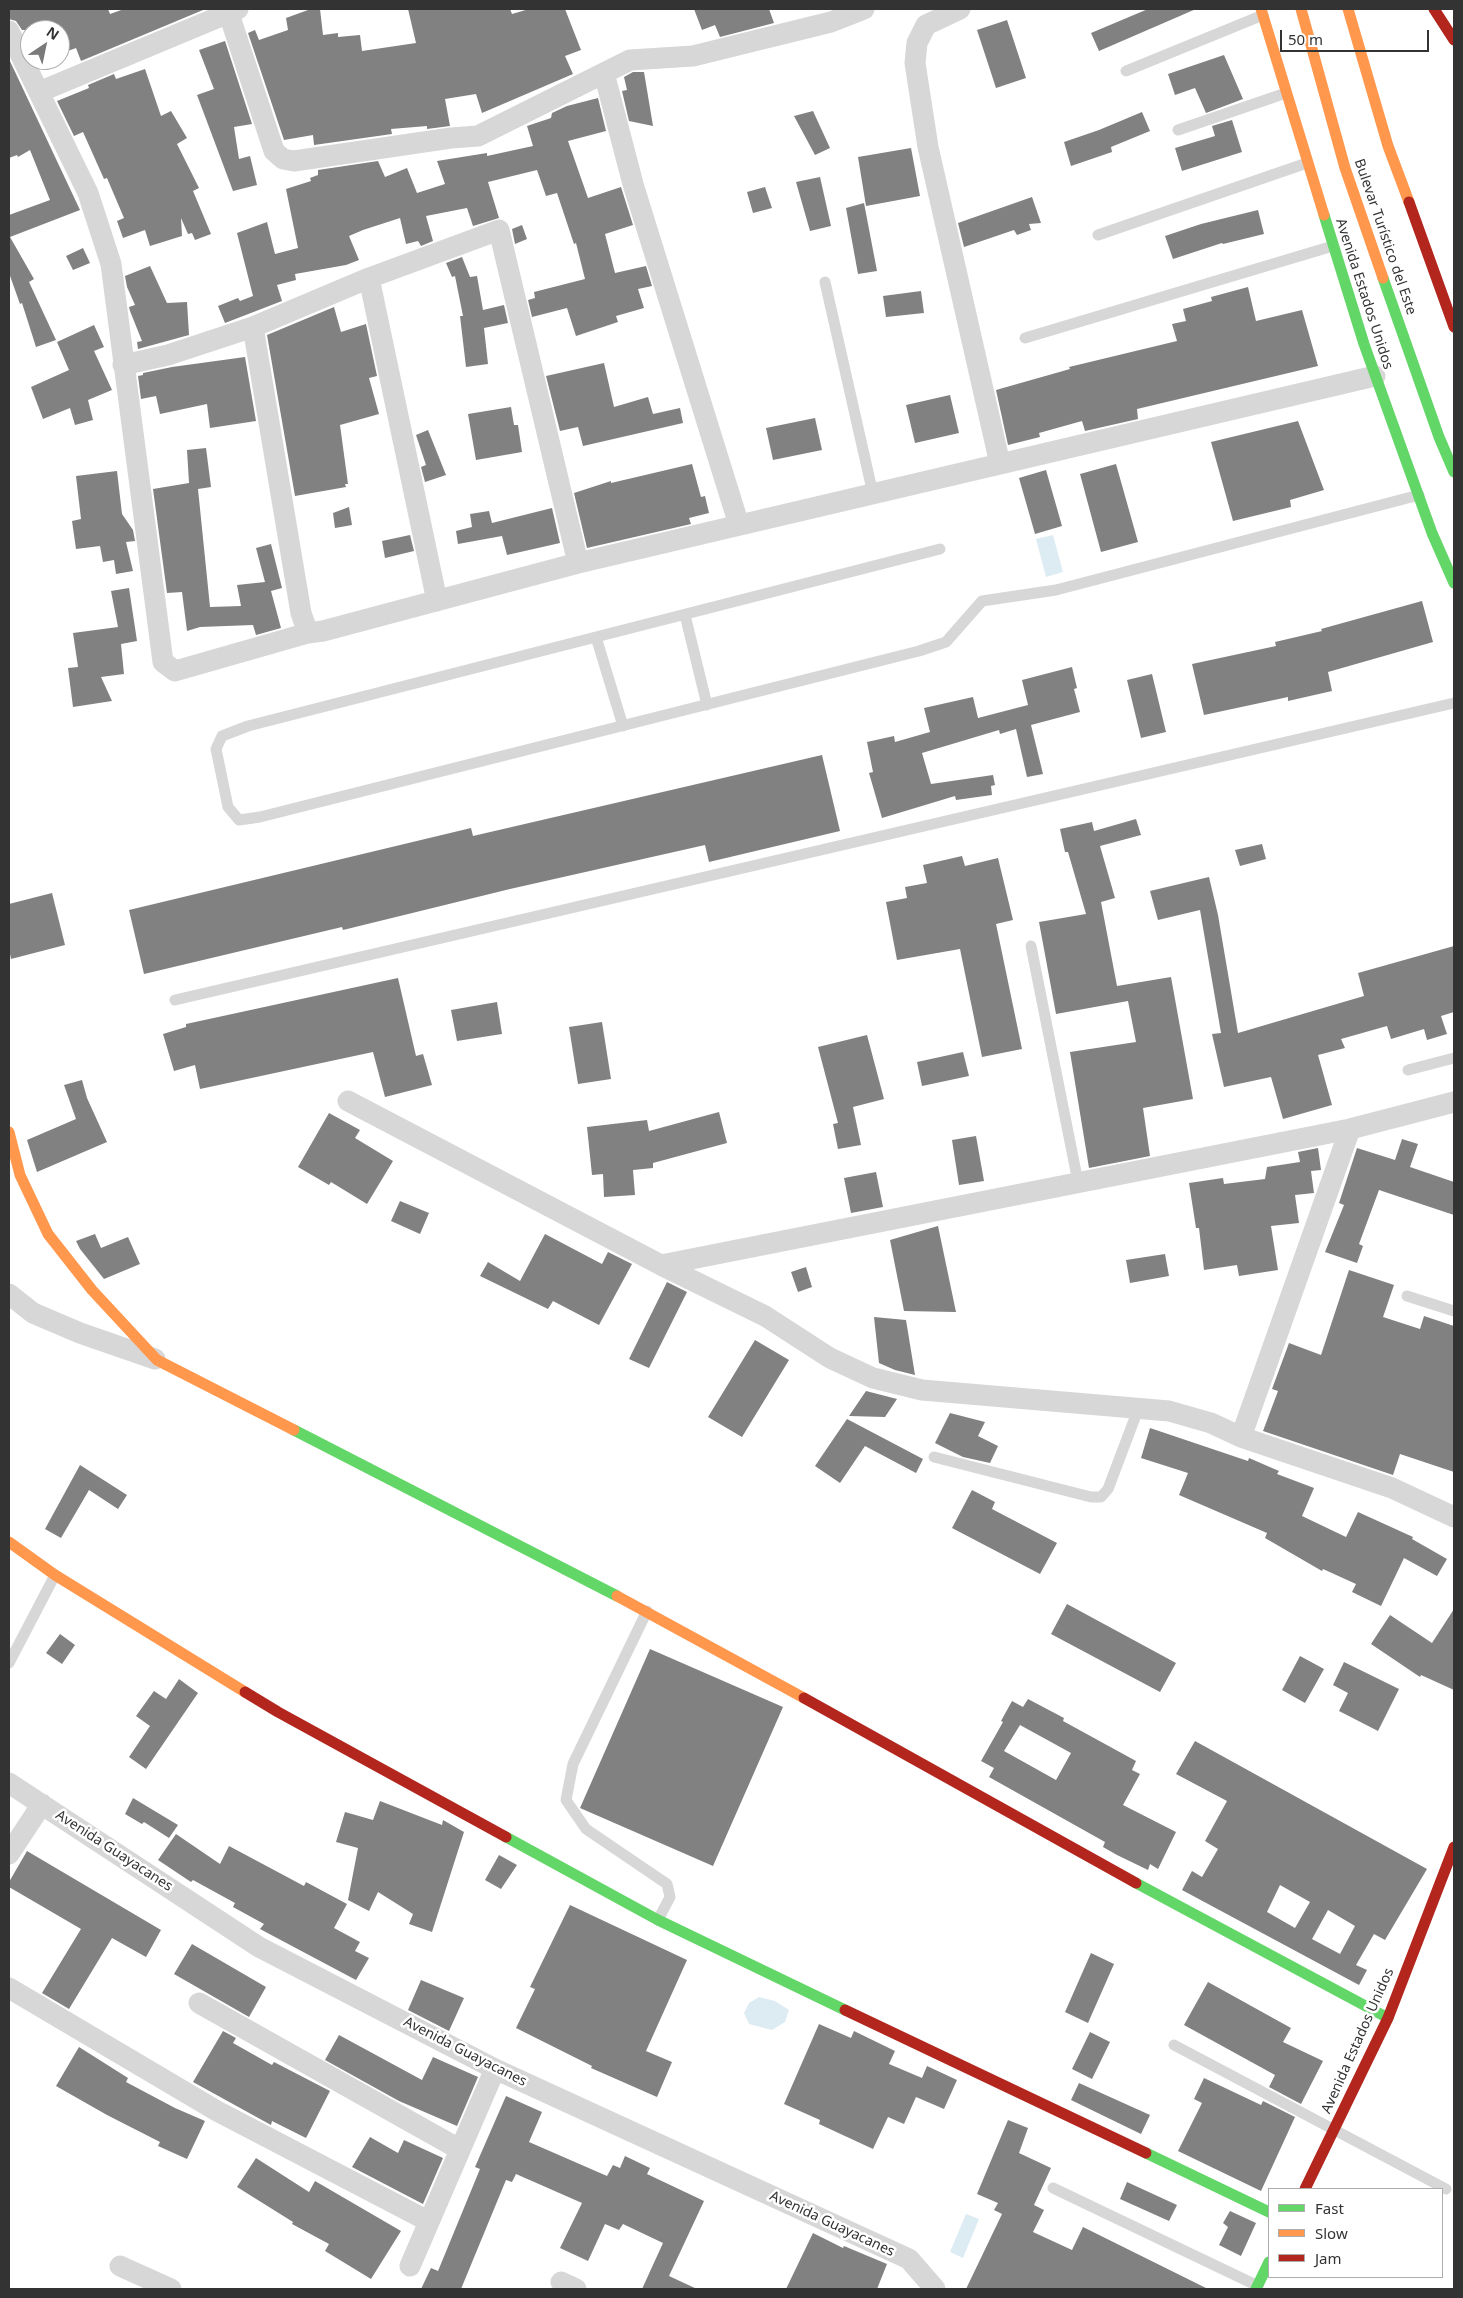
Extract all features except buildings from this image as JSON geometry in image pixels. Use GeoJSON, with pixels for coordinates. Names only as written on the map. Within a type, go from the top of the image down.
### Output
{"type":"FeatureCollection","features":[{"type":"Feature","properties":{"kind":"main road","name":"Bulevar Turístico del Este"},"geometry":{"type":"LineString","coordinates":[[1301,9],[1344,168],[1439,437],[1454,472]]}},
{"type":"Feature","properties":{"kind":"main road"},"geometry":{"type":"LineString","coordinates":[[1348,9],[1388,146],[1454,327]]}},
{"type":"Feature","properties":{"kind":"main road"},"geometry":{"type":"LineString","coordinates":[[1434,9],[1454,40]]}},
{"type":"Feature","properties":{"kind":"main road","name":"Avenida Estados Unidos"},"geometry":{"type":"LineString","coordinates":[[1262,12],[1307,163],[1376,376],[1419,496],[1454,583]]}},
{"type":"Feature","properties":{"kind":"main road"},"geometry":{"type":"LineString","coordinates":[[9,1132],[20,1175],[48,1234],[92,1290],[157,1360],[646,1611],[1152,1892],[1388,2018]]}},
{"type":"Feature","properties":{"kind":"main road"},"geometry":{"type":"LineString","coordinates":[[9,1542],[55,1575],[278,1712],[658,1920],[1268,2212]]}},
{"type":"Feature","properties":{"kind":"main road","name":"Avenida Estados Unidos"},"geometry":{"type":"LineString","coordinates":[[1305,2188],[1388,2018],[1454,1847]]}},
{"type":"Feature","properties":{"kind":"main road"},"geometry":{"type":"LineString","coordinates":[[1257,2288],[1268,2264]]}},
{"type":"Feature","properties":{"kind":"street"},"geometry":{"type":"LineString","coordinates":[[39,92],[233,10],[274,151],[283,159],[294,161],[451,138],[478,136],[630,60],[693,56],[831,22],[864,9]]}},
{"type":"Feature","properties":{"kind":"street"},"geometry":{"type":"LineString","coordinates":[[960,9],[926,26],[916,43],[915,63],[928,147],[1000,464]]}},
{"type":"Feature","properties":{"kind":"street"},"geometry":{"type":"LineString","coordinates":[[9,32],[88,193],[111,264],[163,662],[175,670],[308,633],[323,631],[578,563],[1376,376]]}},
{"type":"Feature","properties":{"kind":"street"},"geometry":{"type":"LineString","coordinates":[[604,73],[633,184],[739,524]]}},
{"type":"Feature","properties":{"kind":"street"},"geometry":{"type":"LineString","coordinates":[[123,364],[168,355],[253,327],[368,278],[499,230],[578,563]]}},
{"type":"Feature","properties":{"kind":"street"},"geometry":{"type":"LineString","coordinates":[[368,278],[437,601]]}},
{"type":"Feature","properties":{"kind":"street"},"geometry":{"type":"LineString","coordinates":[[253,327],[301,612],[308,633]]}},
{"type":"Feature","properties":{"kind":"street"},"geometry":{"type":"LineString","coordinates":[[348,1100],[661,1265],[765,1316],[830,1358],[872,1378],[922,1390],[1169,1410],[1211,1423],[1241,1437],[1392,1488],[1454,1517]]}},
{"type":"Feature","properties":{"kind":"street"},"geometry":{"type":"LineString","coordinates":[[661,1265],[1350,1129],[1454,1102]]}},
{"type":"Feature","properties":{"kind":"street"},"geometry":{"type":"LineString","coordinates":[[1241,1437],[1350,1129]]}},
{"type":"Feature","properties":{"kind":"street"},"geometry":{"type":"LineString","coordinates":[[9,1294],[33,1313],[80,1333],[157,1360]]}},
{"type":"Feature","properties":{"kind":"street","name":"Avenida Guayacanes"},"geometry":{"type":"LineString","coordinates":[[9,1783],[259,1947],[495,2068],[908,2259],[935,2289]]}},
{"type":"Feature","properties":{"kind":"street"},"geometry":{"type":"LineString","coordinates":[[9,1854],[42,1804]]}},
{"type":"Feature","properties":{"kind":"street"},"geometry":{"type":"LineString","coordinates":[[9,1988],[217,2111],[428,2221]]}},
{"type":"Feature","properties":{"kind":"street"},"geometry":{"type":"LineString","coordinates":[[198,2003],[459,2150]]}},
{"type":"Feature","properties":{"kind":"street"},"geometry":{"type":"LineString","coordinates":[[410,2266],[495,2068]]}},
{"type":"Feature","properties":{"kind":"street"},"geometry":{"type":"LineString","coordinates":[[120,2266],[171,2289]]}},
{"type":"Feature","properties":{"kind":"lane"},"geometry":{"type":"LineString","coordinates":[[1126,71],[1262,12]]}},
{"type":"Feature","properties":{"kind":"lane"},"geometry":{"type":"LineString","coordinates":[[1178,130],[1286,93]]}},
{"type":"Feature","properties":{"kind":"lane"},"geometry":{"type":"LineString","coordinates":[[1098,235],[1307,163]]}},
{"type":"Feature","properties":{"kind":"lane"},"geometry":{"type":"LineString","coordinates":[[1025,338],[1333,246]]}},
{"type":"Feature","properties":{"kind":"lane"},"geometry":{"type":"LineString","coordinates":[[825,282],[873,494]]}},
{"type":"Feature","properties":{"kind":"lane"},"geometry":{"type":"LineString","coordinates":[[940,549],[248,726],[222,736],[216,749],[228,807],[239,820],[260,817],[919,651],[946,642],[982,601],[1056,590],[1419,496]]}},
{"type":"Feature","properties":{"kind":"lane"},"geometry":{"type":"LineString","coordinates":[[685,614],[707,705]]}},
{"type":"Feature","properties":{"kind":"lane"},"geometry":{"type":"LineString","coordinates":[[596,637],[623,726]]}},
{"type":"Feature","properties":{"kind":"lane"},"geometry":{"type":"LineString","coordinates":[[175,1000],[1454,703]]}},
{"type":"Feature","properties":{"kind":"lane"},"geometry":{"type":"LineString","coordinates":[[1031,946],[1078,1182]]}},
{"type":"Feature","properties":{"kind":"lane"},"geometry":{"type":"LineString","coordinates":[[1408,1070],[1454,1058]]}},
{"type":"Feature","properties":{"kind":"lane"},"geometry":{"type":"LineString","coordinates":[[1407,1296],[1454,1311]]}},
{"type":"Feature","properties":{"kind":"lane"},"geometry":{"type":"LineString","coordinates":[[934,1456],[1091,1497],[1102,1497],[1108,1489],[1139,1408]]}},
{"type":"Feature","properties":{"kind":"lane"},"geometry":{"type":"LineString","coordinates":[[9,1663],[55,1575]]}},
{"type":"Feature","properties":{"kind":"lane"},"geometry":{"type":"LineString","coordinates":[[646,1611],[573,1764],[566,1800],[586,1829],[666,1884],[670,1897],[658,1920]]}},
{"type":"Feature","properties":{"kind":"lane"},"geometry":{"type":"LineString","coordinates":[[1174,2045],[1446,2189]]}},
{"type":"Feature","properties":{"kind":"lane"},"geometry":{"type":"LineString","coordinates":[[1053,2188],[1257,2288]]}},
{"type":"Feature","properties":{"kind":"shaded area"},"geometry":{"type":"Polygon","coordinates":[[[1053,535],[1063,572],[1046,577],[1036,539],[1053,535]]]}},
{"type":"Feature","properties":{"kind":"shaded area"},"geometry":{"type":"Polygon","coordinates":[[[759,1997],[775,2001],[789,2010],[785,2022],[772,2030],[749,2024],[744,2013],[749,2003],[759,1997]]]}},
{"type":"Feature","properties":{"kind":"shaded area"},"geometry":{"type":"Polygon","coordinates":[[[966,2214],[979,2219],[963,2258],[950,2252],[966,2214]]]}},
{"type":"Feature","properties":{"kind":"traffic: fast"},"geometry":{"type":"LineString","coordinates":[[1324,215],[1364,344],[1432,533],[1454,583]]}},
{"type":"Feature","properties":{"kind":"traffic: fast"},"geometry":{"type":"LineString","coordinates":[[1383,278],[1439,437],[1454,472]]}},
{"type":"Feature","properties":{"kind":"traffic: fast"},"geometry":{"type":"LineString","coordinates":[[294,1430],[617,1596]]}},
{"type":"Feature","properties":{"kind":"traffic: fast"},"geometry":{"type":"LineString","coordinates":[[506,1837],[658,1920],[845,2010]]}},
{"type":"Feature","properties":{"kind":"traffic: fast"},"geometry":{"type":"LineString","coordinates":[[1136,1883],[1388,2018]]}},
{"type":"Feature","properties":{"kind":"traffic: fast"},"geometry":{"type":"LineString","coordinates":[[1146,2153],[1268,2212]]}},
{"type":"Feature","properties":{"kind":"traffic: fast"},"geometry":{"type":"LineString","coordinates":[[1256,2289],[1268,2264]]}},
{"type":"Feature","properties":{"kind":"traffic: slow"},"geometry":{"type":"LineString","coordinates":[[1261,9],[1324,215]]}},
{"type":"Feature","properties":{"kind":"traffic: slow"},"geometry":{"type":"LineString","coordinates":[[1301,9],[1345,168],[1383,278]]}},
{"type":"Feature","properties":{"kind":"traffic: slow"},"geometry":{"type":"LineString","coordinates":[[1348,9],[1388,146],[1409,202]]}},
{"type":"Feature","properties":{"kind":"traffic: slow"},"geometry":{"type":"LineString","coordinates":[[9,1132],[20,1175],[48,1234],[92,1290],[157,1360],[294,1430]]}},
{"type":"Feature","properties":{"kind":"traffic: slow"},"geometry":{"type":"LineString","coordinates":[[9,1542],[55,1575],[245,1692]]}},
{"type":"Feature","properties":{"kind":"traffic: slow"},"geometry":{"type":"LineString","coordinates":[[617,1596],[804,1698]]}},
{"type":"Feature","properties":{"kind":"traffic: jam"},"geometry":{"type":"LineString","coordinates":[[1434,9],[1454,40]]}},
{"type":"Feature","properties":{"kind":"traffic: jam"},"geometry":{"type":"LineString","coordinates":[[1409,202],[1454,327]]}},
{"type":"Feature","properties":{"kind":"traffic: jam"},"geometry":{"type":"LineString","coordinates":[[245,1692],[506,1837]]}},
{"type":"Feature","properties":{"kind":"traffic: jam"},"geometry":{"type":"LineString","coordinates":[[804,1698],[1136,1883]]}},
{"type":"Feature","properties":{"kind":"traffic: jam"},"geometry":{"type":"LineString","coordinates":[[1305,2188],[1388,2018],[1454,1847]]}},
{"type":"Feature","properties":{"kind":"traffic: jam"},"geometry":{"type":"LineString","coordinates":[[845,2010],[1146,2153]]}}]}
